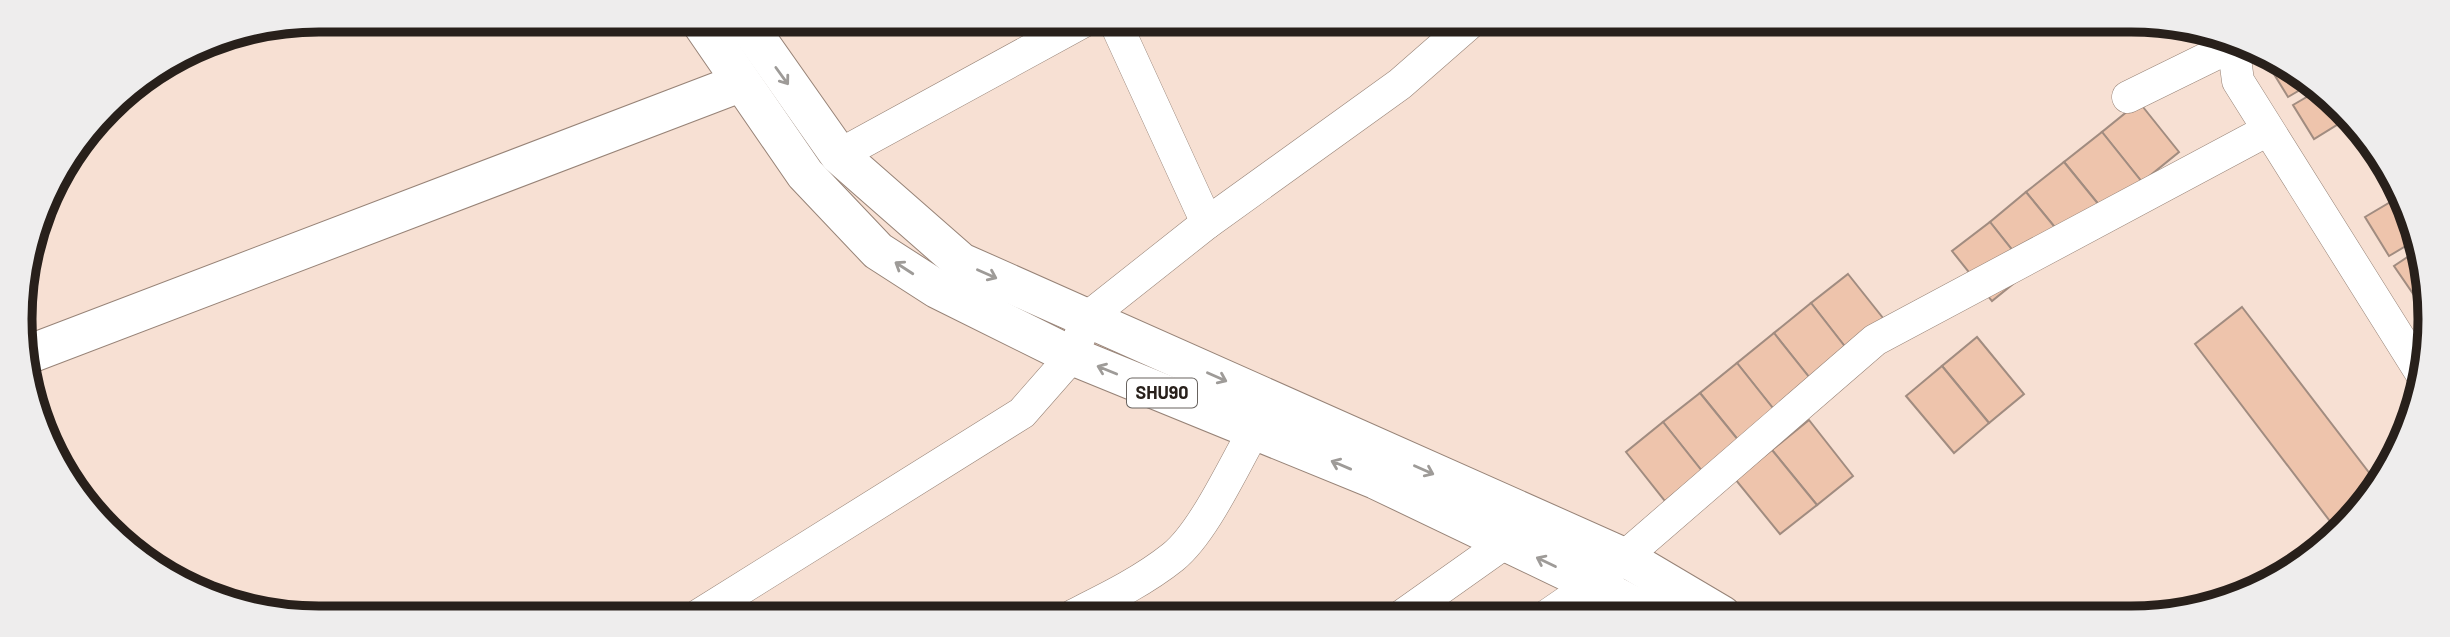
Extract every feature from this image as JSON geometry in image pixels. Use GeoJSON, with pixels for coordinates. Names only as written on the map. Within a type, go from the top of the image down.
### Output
{"type":"FeatureCollection","features":[{"type":"Feature","properties":{"kind":"main road","name":"SHU90"},"geometry":{"type":"LineString","coordinates":[[707,32],[804,174],[878,251],[937,289],[1072,356],[1376,480],[1634,606]]}},
{"type":"Feature","properties":{"kind":"main road"},"geometry":{"type":"LineString","coordinates":[[752,32],[839,155],[961,262],[1624,557],[1707,606]]}},
{"type":"Feature","properties":{"kind":"main road"},"geometry":{"type":"LineString","coordinates":[[34,352],[740,83]]}},
{"type":"Feature","properties":{"kind":"street"},"geometry":{"type":"LineString","coordinates":[[839,155],[1064,32]]}},
{"type":"Feature","properties":{"kind":"street"},"geometry":{"type":"LineString","coordinates":[[1119,32],[1207,223]]}},
{"type":"Feature","properties":{"kind":"street"},"geometry":{"type":"LineString","coordinates":[[713,606],[1022,413],[1072,356],[1087,318],[1207,223],[1400,84],[1459,32]]}},
{"type":"Feature","properties":{"kind":"street"},"geometry":{"type":"LineString","coordinates":[[2128,97],[2227,48]]}},
{"type":"Feature","properties":{"kind":"street"},"geometry":{"type":"LineString","coordinates":[[2235,51],[2238,81],[2415,363]]}},
{"type":"Feature","properties":{"kind":"street"},"geometry":{"type":"LineString","coordinates":[[1561,606],[1593,584],[1875,340],[2268,130]]}},
{"type":"Feature","properties":{"kind":"street"},"geometry":{"type":"LineString","coordinates":[[1092,606],[1128,588],[1174,556],[1195,533],[1255,429]]}},
{"type":"Feature","properties":{"kind":"street"},"geometry":{"type":"LineString","coordinates":[[1416,606],[1506,542]]}},
{"type":"Feature","properties":{"kind":"building"},"geometry":{"type":"Polygon","coordinates":[[[2270,67],[2302,88],[2288,97],[2270,67]]]}},
{"type":"Feature","properties":{"kind":"building"},"geometry":{"type":"Polygon","coordinates":[[[2311,95],[2341,123],[2314,139],[2293,105],[2311,95]]]}},
{"type":"Feature","properties":{"kind":"building"},"geometry":{"type":"Polygon","coordinates":[[[2139,102],[2179,152],[2142,182],[2102,132],[2139,102]]]}},
{"type":"Feature","properties":{"kind":"building"},"geometry":{"type":"Polygon","coordinates":[[[2102,132],[2142,182],[2104,211],[2064,162],[2102,132]]]}},
{"type":"Feature","properties":{"kind":"building"},"geometry":{"type":"Polygon","coordinates":[[[2064,162],[2104,211],[2067,242],[2026,192],[2064,162]]]}},
{"type":"Feature","properties":{"kind":"building"},"geometry":{"type":"Polygon","coordinates":[[[2026,192],[2067,242],[2029,271],[1990,222],[2026,192]]]}},
{"type":"Feature","properties":{"kind":"building"},"geometry":{"type":"Polygon","coordinates":[[[2393,201],[2409,244],[2389,256],[2365,217],[2393,201]]]}},
{"type":"Feature","properties":{"kind":"building"},"geometry":{"type":"Polygon","coordinates":[[[1990,222],[2029,271],[1992,301],[1952,251],[1990,222]]]}},
{"type":"Feature","properties":{"kind":"building"},"geometry":{"type":"Polygon","coordinates":[[[2411,255],[2416,298],[2394,266],[2411,255]]]}},
{"type":"Feature","properties":{"kind":"building"},"geometry":{"type":"Polygon","coordinates":[[[1848,274],[1887,323],[1850,353],[1811,303],[1848,274]]]}},
{"type":"Feature","properties":{"kind":"building"},"geometry":{"type":"Polygon","coordinates":[[[1811,303],[1850,353],[1813,382],[1774,333],[1811,303]]]}},
{"type":"Feature","properties":{"kind":"building"},"geometry":{"type":"Polygon","coordinates":[[[2242,307],[2371,476],[2332,523],[2195,344],[2242,307]]]}},
{"type":"Feature","properties":{"kind":"building"},"geometry":{"type":"Polygon","coordinates":[[[1774,333],[1813,382],[1776,412],[1737,363],[1774,333]]]}},
{"type":"Feature","properties":{"kind":"building"},"geometry":{"type":"Polygon","coordinates":[[[1977,337],[2024,394],[1989,423],[1942,366],[1977,337]]]}},
{"type":"Feature","properties":{"kind":"building"},"geometry":{"type":"Polygon","coordinates":[[[1737,363],[1776,412],[1739,441],[1700,393],[1737,363]]]}},
{"type":"Feature","properties":{"kind":"building"},"geometry":{"type":"Polygon","coordinates":[[[1942,366],[1989,423],[1954,453],[1906,396],[1942,366]]]}},
{"type":"Feature","properties":{"kind":"building"},"geometry":{"type":"Polygon","coordinates":[[[1700,393],[1739,441],[1702,471],[1663,422],[1700,393]]]}},
{"type":"Feature","properties":{"kind":"building"},"geometry":{"type":"Polygon","coordinates":[[[1809,420],[1853,476],[1817,505],[1772,450],[1809,420]]]}},
{"type":"Feature","properties":{"kind":"building"},"geometry":{"type":"Polygon","coordinates":[[[1663,422],[1702,471],[1665,501],[1626,452],[1663,422]]]}},
{"type":"Feature","properties":{"kind":"building"},"geometry":{"type":"Polygon","coordinates":[[[1772,450],[1817,505],[1780,534],[1735,479],[1772,450]]]}}]}
